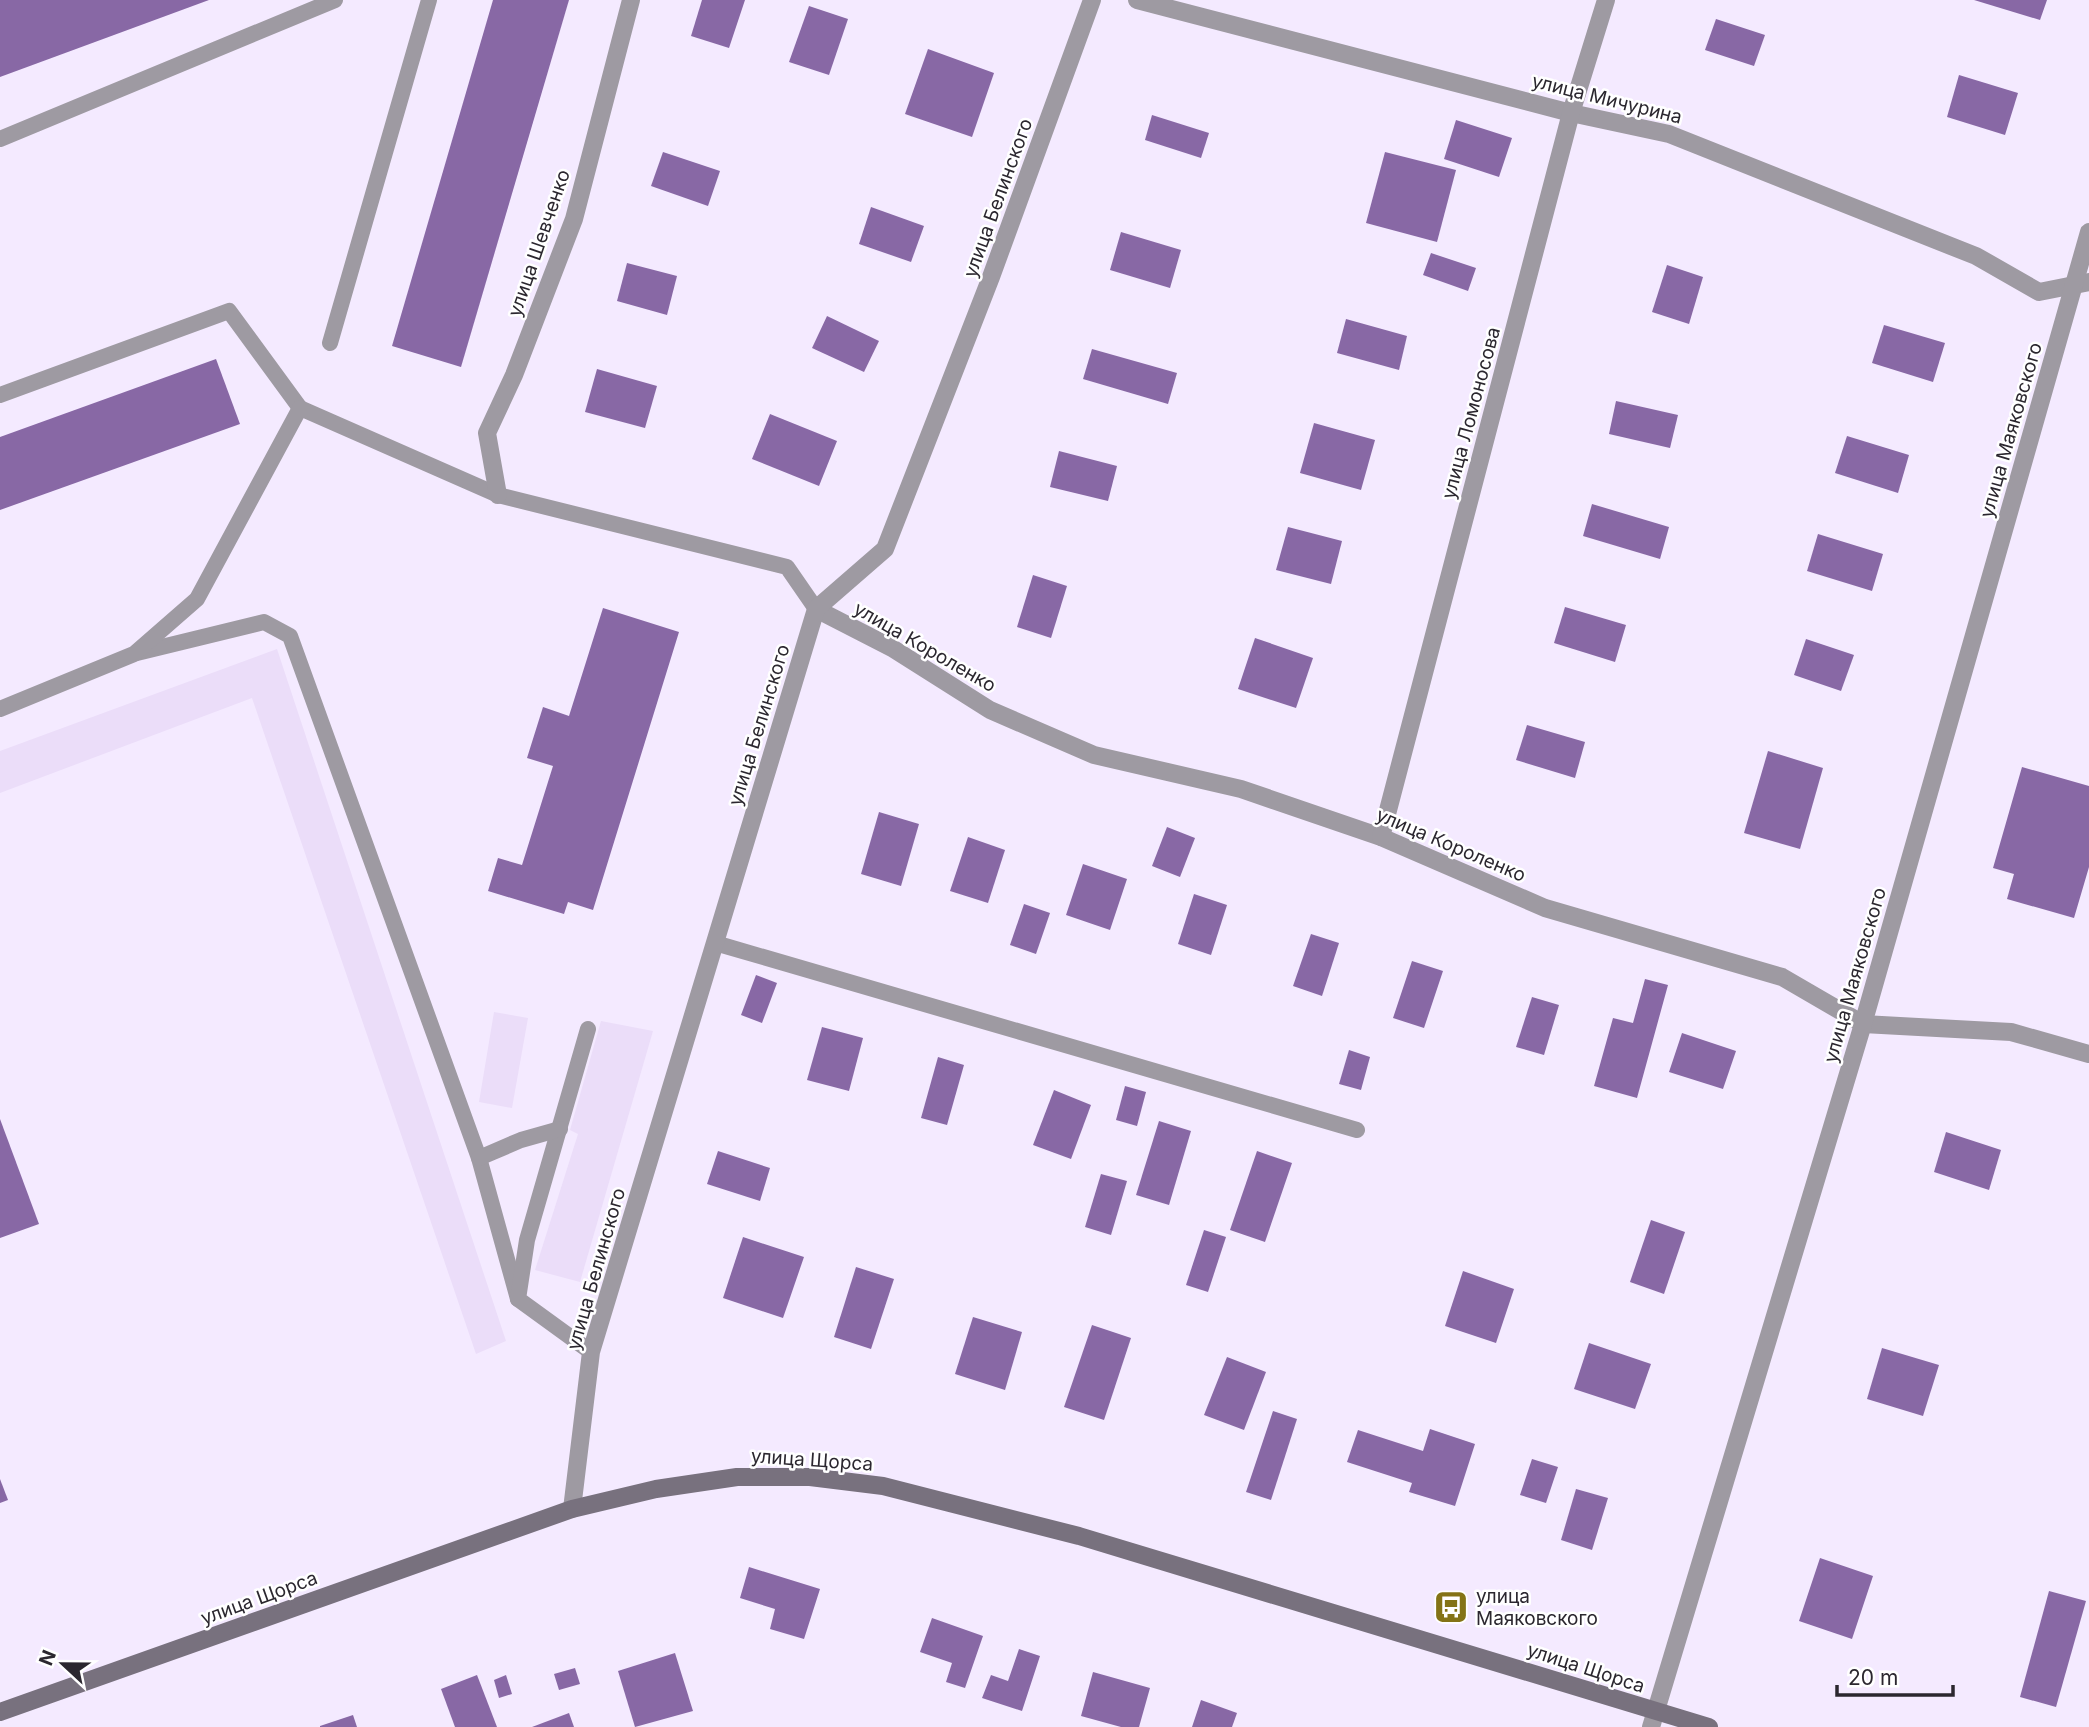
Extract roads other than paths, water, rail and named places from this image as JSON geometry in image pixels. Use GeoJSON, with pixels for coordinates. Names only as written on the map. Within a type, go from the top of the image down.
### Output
{"type":"FeatureCollection","features":[{"type":"Feature","properties":{"kind":"main road","name":"улица Щорса"},"geometry":{"type":"LineString","coordinates":[[0,1712],[572,1509],[656,1489],[737,1477],[810,1477],[883,1486],[1079,1536],[1435,1642],[1653,1720],[1709,1727]]}},
{"type":"Feature","properties":{"kind":"street","name":"улица Шевченко"},"geometry":{"type":"LineString","coordinates":[[498,495],[486,433],[514,375],[574,219],[631,0]]}},
{"type":"Feature","properties":{"kind":"street","name":"улица Белинского"},"geometry":{"type":"LineString","coordinates":[[572,1509],[592,1352],[816,609],[885,549],[991,278],[1093,0]]}},
{"type":"Feature","properties":{"kind":"street","name":"улица Мичурина"},"geometry":{"type":"LineString","coordinates":[[1137,0],[1571,113],[1669,134],[1976,256],[2039,292],[2082,282]]}},
{"type":"Feature","properties":{"kind":"street","name":"улица Ломоносова"},"geometry":{"type":"LineString","coordinates":[[1381,837],[1571,113],[1606,0]]}},
{"type":"Feature","properties":{"kind":"street","name":"улица Маяковского"},"geometry":{"type":"LineString","coordinates":[[1653,1720],[1863,1024],[2082,282],[2089,232]]}},
{"type":"Feature","properties":{"kind":"street","name":"улица Короленко"},"geometry":{"type":"LineString","coordinates":[[816,609],[892,648],[990,710],[1094,755],[1241,789],[1381,837],[1545,908],[1782,977],[1863,1024],[2011,1032],[2089,1054]]}},
{"type":"Feature","properties":{"kind":"lane"},"geometry":{"type":"LineString","coordinates":[[0,139],[335,0]]}},
{"type":"Feature","properties":{"kind":"lane"},"geometry":{"type":"LineString","coordinates":[[330,343],[429,0]]}},
{"type":"Feature","properties":{"kind":"lane"},"geometry":{"type":"LineString","coordinates":[[0,395],[229,311],[300,408],[498,495],[787,567],[816,609]]}},
{"type":"Feature","properties":{"kind":"lane"},"geometry":{"type":"LineString","coordinates":[[134,654],[197,599],[300,408]]}},
{"type":"Feature","properties":{"kind":"lane"},"geometry":{"type":"LineString","coordinates":[[0,709],[134,654],[264,622],[290,636],[479,1158],[518,1299],[592,1352]]}},
{"type":"Feature","properties":{"kind":"lane"},"geometry":{"type":"LineString","coordinates":[[715,943],[1357,1130]]}},
{"type":"Feature","properties":{"kind":"lane"},"geometry":{"type":"LineString","coordinates":[[518,1299],[527,1240],[588,1029]]}},
{"type":"Feature","properties":{"kind":"lane"},"geometry":{"type":"LineString","coordinates":[[479,1158],[521,1140],[560,1129]]}},
{"type":"Feature","properties":{"kind":"place","name":"улица Маяковского"},"geometry":{"type":"Point","coordinates":[1451,1607]}}]}
